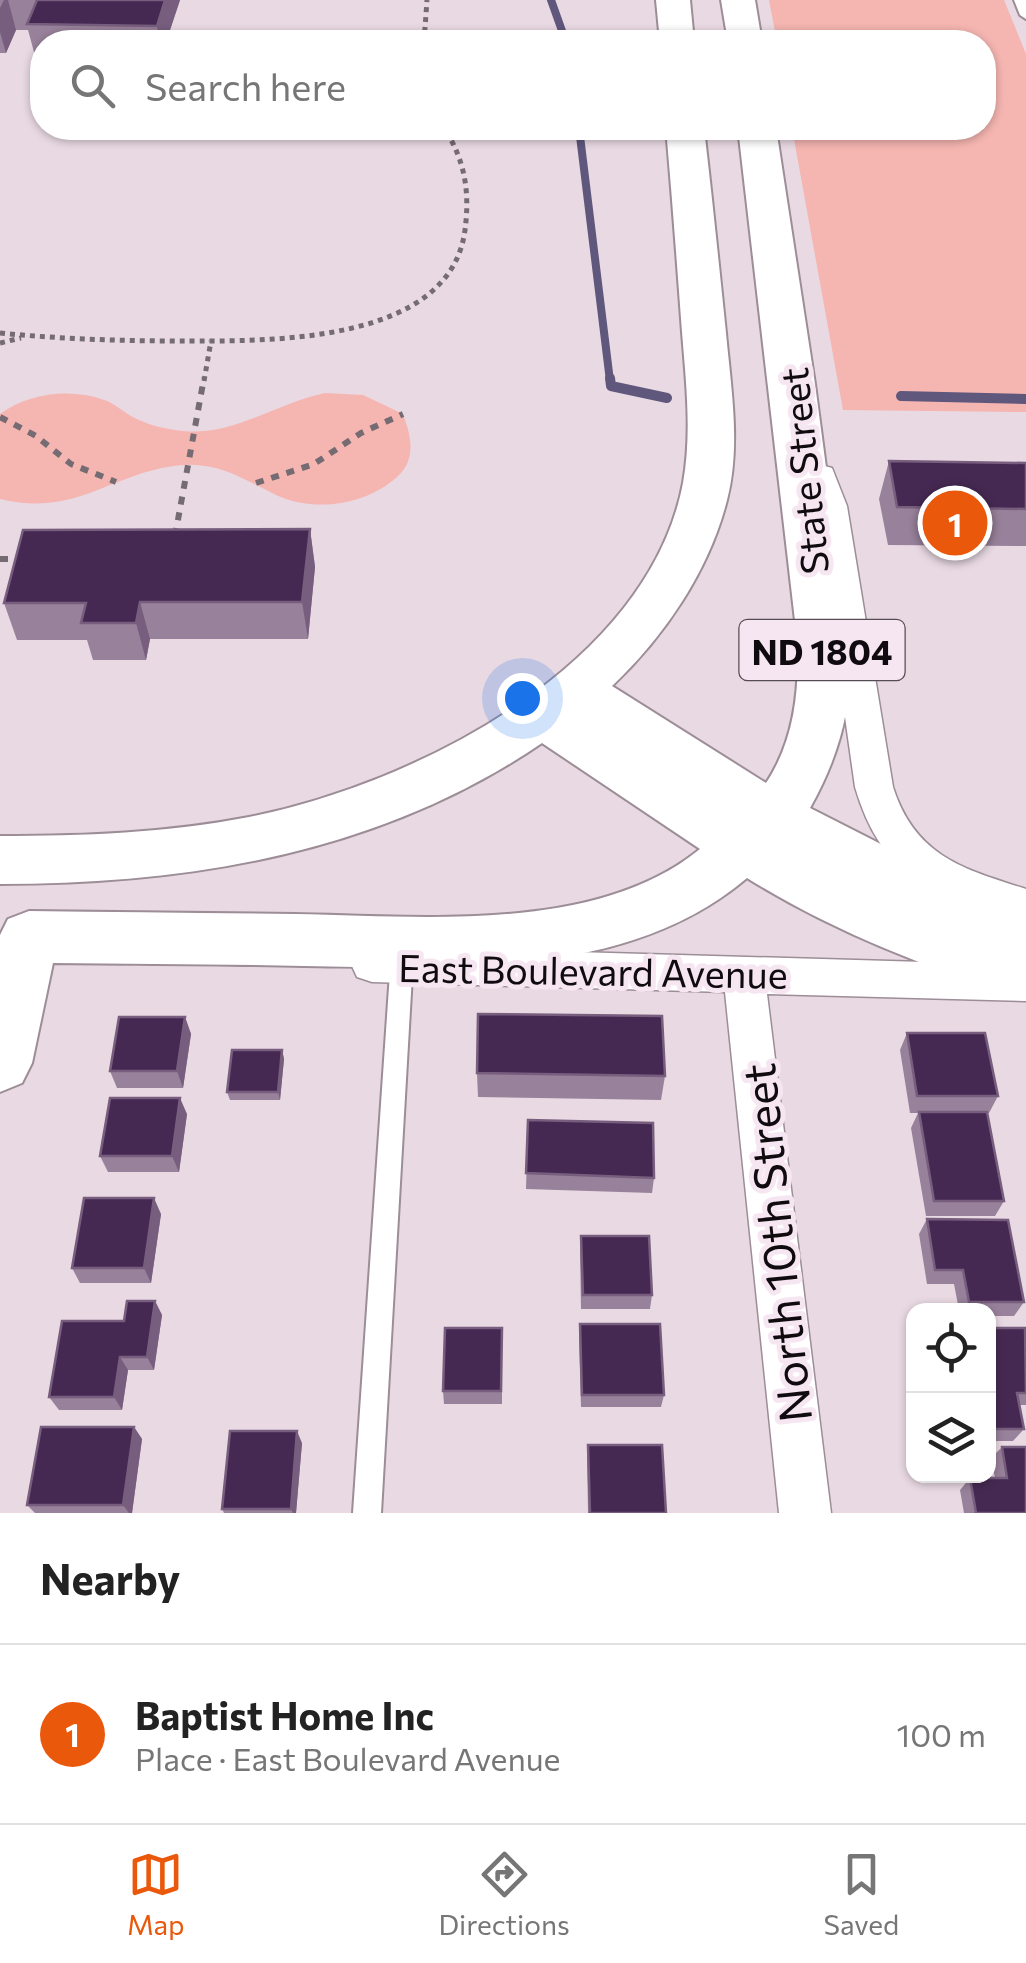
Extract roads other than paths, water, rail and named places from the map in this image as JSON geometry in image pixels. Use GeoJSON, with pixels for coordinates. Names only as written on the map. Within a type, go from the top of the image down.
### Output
{"type":"FeatureCollection","features":[{"type":"Feature","properties":{"kind":"main road"},"geometry":{"type":"LineString","coordinates":[[673,0],[676,30]]}},
{"type":"Feature","properties":{"kind":"main road"},"geometry":{"type":"LineString","coordinates":[[738,0],[742,30]]}},
{"type":"Feature","properties":{"kind":"main road"},"geometry":{"type":"LineString","coordinates":[[0,860],[174,854],[307,826],[424,784],[495,746],[558,702],[618,649],[661,592],[691,534],[707,477],[711,417],[686,140]]}},
{"type":"Feature","properties":{"kind":"main road","name":"State Street"},"geometry":{"type":"LineString","coordinates":[[461,941],[534,936],[608,923],[676,896],[728,864],[761,830],[804,769],[824,694],[798,407],[759,140]]}},
{"type":"Feature","properties":{"kind":"main road"},"geometry":{"type":"LineString","coordinates":[[558,702],[761,830],[966,909],[1026,926]]}},
{"type":"Feature","properties":{"kind":"main road"},"geometry":{"type":"LineString","coordinates":[[761,830],[796,878],[882,921],[963,954],[1026,971]]}},
{"type":"Feature","properties":{"kind":"main road","name":"East Boulevard Avenue"},"geometry":{"type":"LineString","coordinates":[[15,925],[403,954],[461,941]]}},
{"type":"Feature","properties":{"kind":"main road","name":"ND 1804"},"geometry":{"type":"LineString","coordinates":[[0,1064],[15,925]]}},
{"type":"Feature","properties":{"kind":"street"},"geometry":{"type":"LineString","coordinates":[[798,407],[830,506],[874,787],[886,828],[906,852],[932,871],[1026,906]]}},
{"type":"Feature","properties":{"kind":"street","name":"East Boulevard Avenue"},"geometry":{"type":"LineString","coordinates":[[403,954],[744,973],[1026,983]]}},
{"type":"Feature","properties":{"kind":"street","name":"North 10th Street"},"geometry":{"type":"LineString","coordinates":[[744,973],[805,1513]]}},
{"type":"Feature","properties":{"kind":"lane"},"geometry":{"type":"LineString","coordinates":[[1020,0],[1026,15]]}},
{"type":"Feature","properties":{"kind":"lane"},"geometry":{"type":"LineString","coordinates":[[367,1513],[403,954]]}},
{"type":"Feature","properties":{"kind":"waterway"},"geometry":{"type":"LineString","coordinates":[[551,0],[562,30]]}},
{"type":"Feature","properties":{"kind":"waterway"},"geometry":{"type":"LineString","coordinates":[[580,140],[610,381]]}},
{"type":"Feature","properties":{"kind":"waterway"},"geometry":{"type":"LineString","coordinates":[[610,378],[611,386],[667,398]]}},
{"type":"Feature","properties":{"kind":"waterway"},"geometry":{"type":"LineString","coordinates":[[901,396],[1026,399]]}},
{"type":"Feature","properties":{"kind":"place","name":"Baptist Home Inc"},"geometry":{"type":"Point","coordinates":[955,523]}}]}
